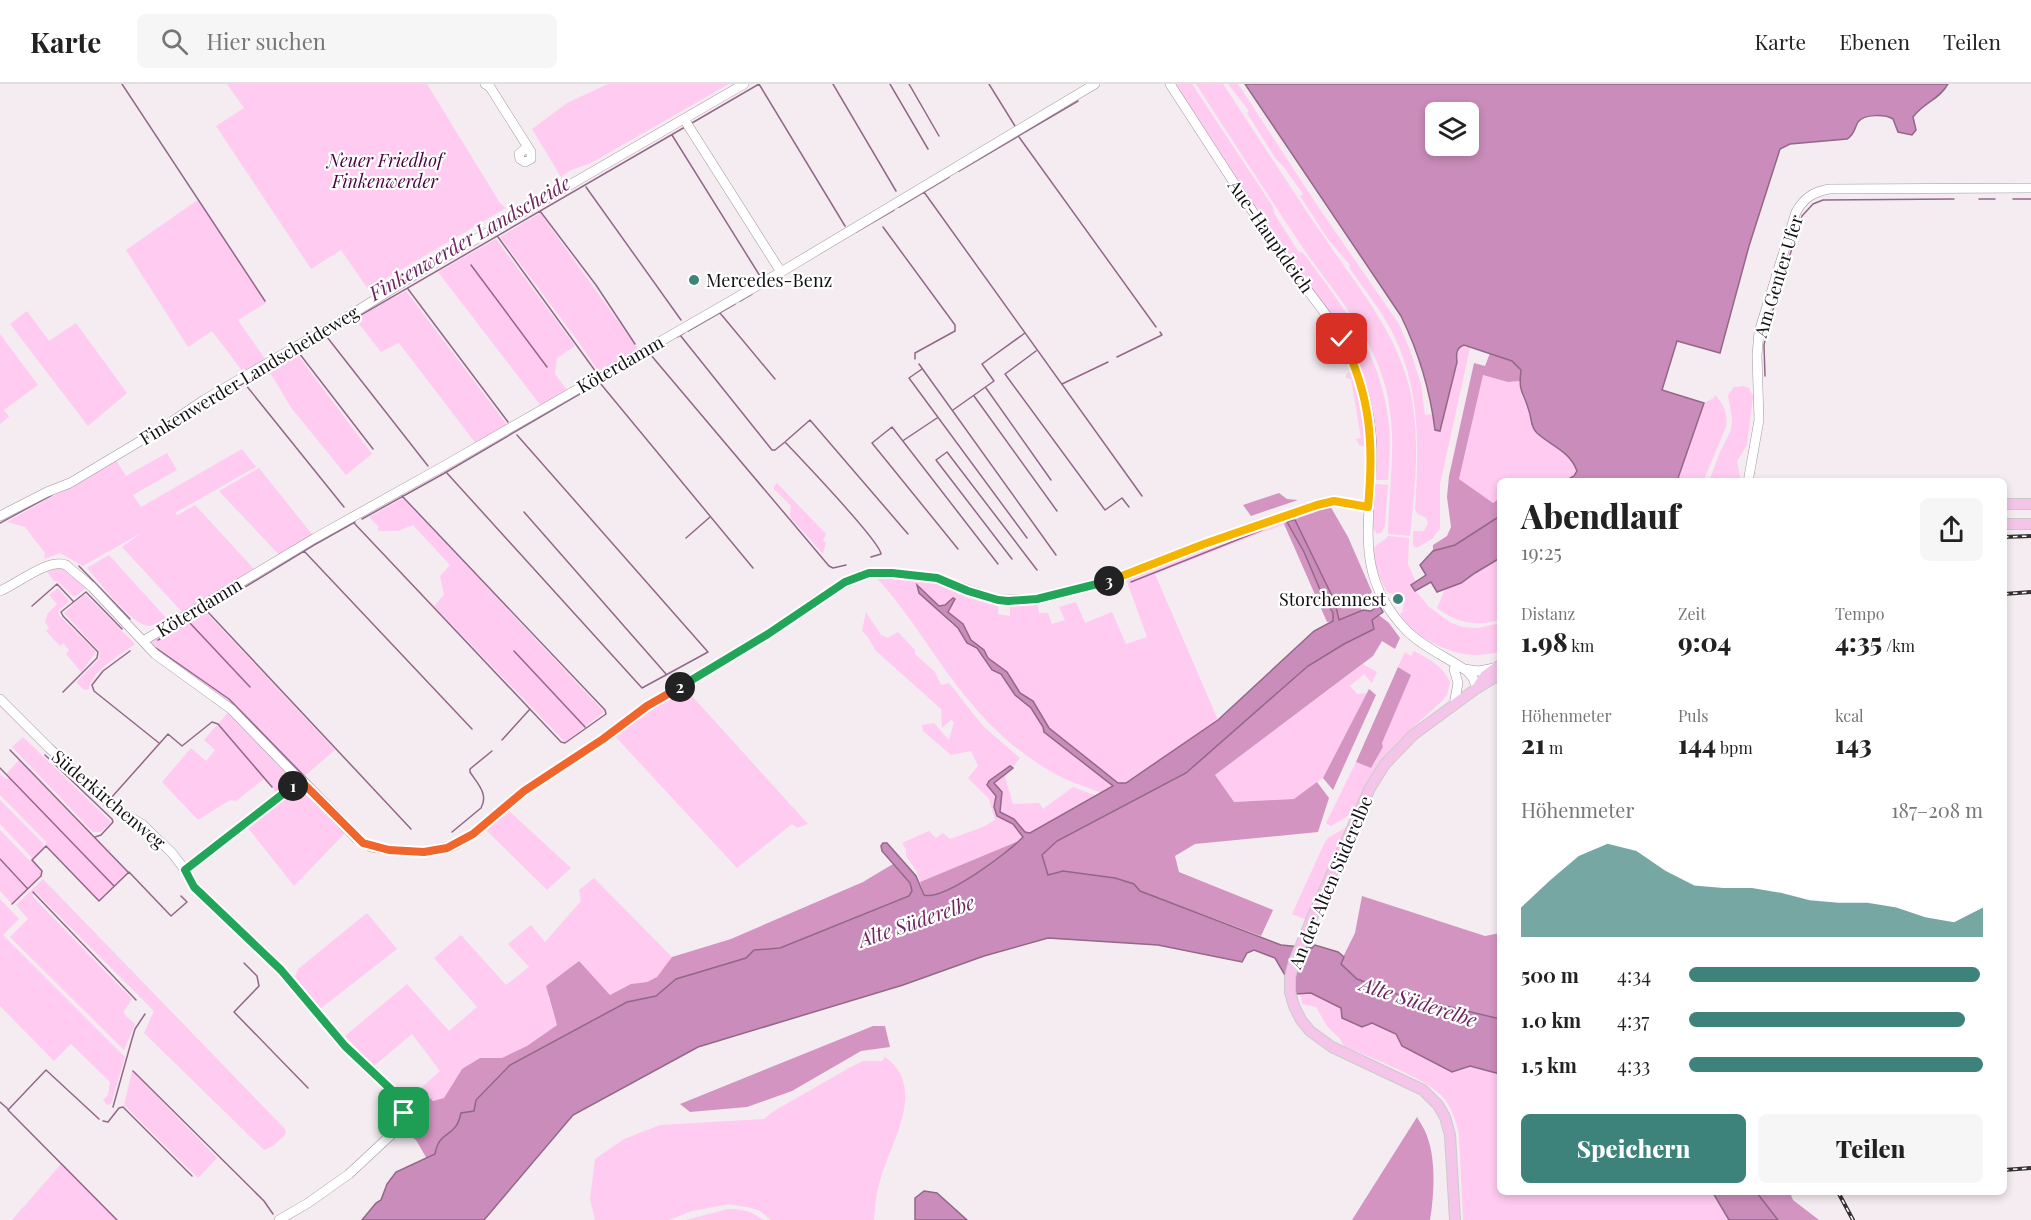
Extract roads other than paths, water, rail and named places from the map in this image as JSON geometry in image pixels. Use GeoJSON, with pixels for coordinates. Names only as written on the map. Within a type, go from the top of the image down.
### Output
{"type":"FeatureCollection","features":[{"type":"Feature","properties":{"kind":"main road"},"geometry":{"type":"LineString","coordinates":[[2007,504],[2031,504]]}},
{"type":"Feature","properties":{"kind":"main road"},"geometry":{"type":"LineString","coordinates":[[2007,525],[2031,524]]}},
{"type":"Feature","properties":{"kind":"main road","name":"An der Alten Süderelbe"},"geometry":{"type":"LineString","coordinates":[[1455,1220],[1450,1135],[1445,1117],[1438,1105],[1418,1088],[1325,1043],[1310,1031],[1295,1009],[1290,992],[1290,977],[1312,918],[1380,771],[1403,743],[1476,688],[1485,676],[1497,670]]}},
{"type":"Feature","properties":{"kind":"street"},"geometry":{"type":"LineString","coordinates":[[485,84],[490,87],[527,147]]}},
{"type":"Feature","properties":{"kind":"street","name":"Finkenwerder Landscheideweg"},"geometry":{"type":"LineString","coordinates":[[0,516],[87,473],[204,400],[416,274],[687,123],[744,84]]}},
{"type":"Feature","properties":{"kind":"street","name":"Köterdamm"},"geometry":{"type":"LineString","coordinates":[[143,641],[315,538],[781,272],[1095,84]]}},
{"type":"Feature","properties":{"kind":"street","name":"Aue-Hauptdeich"},"geometry":{"type":"LineString","coordinates":[[1170,84],[1278,250],[1333,324],[1348,352],[1362,388],[1369,422],[1372,450],[1367,541],[1375,578],[1390,609],[1408,632],[1456,667]]}},
{"type":"Feature","properties":{"kind":"street"},"geometry":{"type":"LineString","coordinates":[[687,123],[781,272]]}},
{"type":"Feature","properties":{"kind":"street","name":"Am Genter Ufer"},"geometry":{"type":"LineString","coordinates":[[1750,478],[1759,420],[1757,355],[1759,332],[1796,212],[1807,198],[1821,191],[1835,189],[2031,188]]}},
{"type":"Feature","properties":{"kind":"street"},"geometry":{"type":"LineString","coordinates":[[0,591],[48,566],[63,563],[92,587],[155,654],[231,709],[363,843],[381,849],[424,852],[455,845],[473,834],[524,791],[603,739],[647,706],[756,641],[820,597],[857,577],[875,572],[931,577],[998,600],[1037,599],[1113,580],[1204,544],[1317,505],[1334,501],[1368,507]]}},
{"type":"Feature","properties":{"kind":"street"},"geometry":{"type":"LineString","coordinates":[[1456,667],[1479,671],[1497,669]]}},
{"type":"Feature","properties":{"kind":"street"},"geometry":{"type":"LineString","coordinates":[[1456,667],[1473,678],[1476,688]]}},
{"type":"Feature","properties":{"kind":"street"},"geometry":{"type":"LineString","coordinates":[[1454,705],[1458,688],[1456,667]]}},
{"type":"Feature","properties":{"kind":"street","name":"Süderkirchenweg"},"geometry":{"type":"LineString","coordinates":[[0,699],[115,809],[145,827],[176,857],[194,887],[290,979],[339,1040],[399,1097],[404,1108],[398,1127],[356,1168],[332,1187],[279,1220]]}},
{"type":"Feature","properties":{"kind":"street"},"geometry":{"type":"LineString","coordinates":[[185,870],[300,780]]}},
{"type":"Feature","properties":{"kind":"water"},"geometry":{"type":"Polygon","coordinates":[[[1245,84],[1948,84],[1941,94],[1913,117],[1916,130],[1912,135],[1898,132],[1893,119],[1885,116],[1865,117],[1858,122],[1847,139],[1790,144],[1780,149],[1749,246],[1720,353],[1677,341],[1662,390],[1704,403],[1678,478],[1570,478],[1577,471],[1570,458],[1542,438],[1533,428],[1521,389],[1521,370],[1512,361],[1464,345],[1457,352],[1457,362],[1440,431],[1435,430],[1423,372],[1401,316],[1245,84]]]}},
{"type":"Feature","properties":{"kind":"water"},"geometry":{"type":"Polygon","coordinates":[[[1497,518],[1497,560],[1461,583],[1437,592],[1431,582],[1415,591],[1411,585],[1426,575],[1420,565],[1433,551],[1455,545],[1497,518]]]}},
{"type":"Feature","properties":{"kind":"water","name":"Alte Süderelbe"},"geometry":{"type":"Polygon","coordinates":[[[1295,520],[1335,602],[1339,620],[1363,610],[1371,611],[1379,605],[1383,612],[1372,620],[1374,629],[1308,666],[1186,773],[1057,841],[1042,855],[1048,875],[1063,871],[1115,878],[1134,884],[1140,891],[1281,945],[1312,948],[1315,945],[1338,952],[1344,957],[1341,964],[1357,979],[1397,994],[1497,1018],[1497,1073],[1470,1066],[1452,1072],[1402,1046],[1396,1034],[1372,1023],[1362,1027],[1342,1018],[1341,1008],[1311,993],[1296,994],[1275,958],[1254,950],[1247,953],[1242,962],[1158,945],[1048,938],[984,956],[903,985],[698,1047],[573,1115],[484,1220],[362,1220],[381,1200],[387,1184],[396,1172],[435,1154],[440,1141],[455,1127],[461,1113],[474,1111],[476,1100],[510,1065],[627,1002],[656,996],[676,979],[746,958],[754,950],[780,948],[909,896],[912,891],[910,883],[882,851],[883,843],[887,843],[916,876],[924,895],[946,891],[991,864],[1023,837],[1013,824],[997,816],[994,807],[996,796],[987,785],[989,781],[1010,766],[1013,768],[994,783],[1002,792],[1000,812],[1014,819],[1025,832],[1030,833],[1113,786],[1044,732],[1031,708],[1015,695],[1001,674],[992,670],[977,648],[967,643],[958,628],[919,593],[917,585],[939,606],[955,599],[948,612],[963,624],[971,640],[984,650],[988,658],[1007,672],[1020,693],[1033,701],[1049,728],[1118,783],[1126,783],[1218,720],[1314,631],[1333,621],[1333,613],[1287,522],[1295,520]]]}},
{"type":"Feature","properties":{"kind":"water"},"geometry":{"type":"Polygon","coordinates":[[[924,1191],[937,1193],[967,1220],[915,1220],[915,1198],[924,1191]]]}},
{"type":"Feature","properties":{"kind":"water"},"geometry":{"type":"Polygon","coordinates":[[[1714,1195],[1759,1195],[1778,1220],[1729,1220],[1714,1195]]]}},
{"type":"Feature","properties":{"kind":"waterway"},"geometry":{"type":"LineString","coordinates":[[122,84],[265,301]]}},
{"type":"Feature","properties":{"kind":"waterway"},"geometry":{"type":"LineString","coordinates":[[759,84],[845,226]]}},
{"type":"Feature","properties":{"kind":"waterway","name":"Finkenwerder Landscheide"},"geometry":{"type":"LineString","coordinates":[[692,123],[759,84]]}},
{"type":"Feature","properties":{"kind":"waterway"},"geometry":{"type":"LineString","coordinates":[[833,84],[896,191]]}},
{"type":"Feature","properties":{"kind":"waterway"},"geometry":{"type":"LineString","coordinates":[[890,84],[928,149]]}},
{"type":"Feature","properties":{"kind":"waterway"},"geometry":{"type":"LineString","coordinates":[[909,84],[939,136]]}},
{"type":"Feature","properties":{"kind":"waterway"},"geometry":{"type":"LineString","coordinates":[[989,84],[1015,126]]}},
{"type":"Feature","properties":{"kind":"waterway"},"geometry":{"type":"LineString","coordinates":[[959,171],[1078,101]]}},
{"type":"Feature","properties":{"kind":"waterway","name":"Finkenwerder Landscheide"},"geometry":{"type":"LineString","coordinates":[[194,412],[685,127]]}},
{"type":"Feature","properties":{"kind":"waterway"},"geometry":{"type":"LineString","coordinates":[[672,135],[760,276]]}},
{"type":"Feature","properties":{"kind":"waterway"},"geometry":{"type":"LineString","coordinates":[[1019,137],[1156,327]]}},
{"type":"Feature","properties":{"kind":"waterway"},"geometry":{"type":"LineString","coordinates":[[899,207],[949,177]]}},
{"type":"Feature","properties":{"kind":"waterway"},"geometry":{"type":"LineString","coordinates":[[586,187],[681,320]]}},
{"type":"Feature","properties":{"kind":"waterway"},"geometry":{"type":"LineString","coordinates":[[924,192],[1142,496]]}},
{"type":"Feature","properties":{"kind":"waterway"},"geometry":{"type":"LineString","coordinates":[[1765,376],[1764,345],[1768,326],[1802,216],[1813,204],[1823,200],[1954,199]]}},
{"type":"Feature","properties":{"kind":"waterway"},"geometry":{"type":"LineString","coordinates":[[1979,199],[1995,199]]}},
{"type":"Feature","properties":{"kind":"waterway"},"geometry":{"type":"LineString","coordinates":[[2013,199],[2031,199]]}},
{"type":"Feature","properties":{"kind":"waterway"},"geometry":{"type":"LineString","coordinates":[[856,232],[894,210]]}},
{"type":"Feature","properties":{"kind":"waterway"},"geometry":{"type":"LineString","coordinates":[[540,211],[596,285],[635,344]]}},
{"type":"Feature","properties":{"kind":"waterway"},"geometry":{"type":"LineString","coordinates":[[883,227],[955,325],[955,331],[915,353],[915,359]]}},
{"type":"Feature","properties":{"kind":"waterway"},"geometry":{"type":"LineString","coordinates":[[498,237],[596,372]]}},
{"type":"Feature","properties":{"kind":"waterway"},"geometry":{"type":"LineString","coordinates":[[471,265],[547,367]]}},
{"type":"Feature","properties":{"kind":"waterway"},"geometry":{"type":"LineString","coordinates":[[408,289],[508,422]]}},
{"type":"Feature","properties":{"kind":"waterway"},"geometry":{"type":"LineString","coordinates":[[740,301],[752,294]]}},
{"type":"Feature","properties":{"kind":"waterway"},"geometry":{"type":"LineString","coordinates":[[688,331],[735,304]]}},
{"type":"Feature","properties":{"kind":"waterway"},"geometry":{"type":"LineString","coordinates":[[720,313],[775,379]]}},
{"type":"Feature","properties":{"kind":"waterway"},"geometry":{"type":"LineString","coordinates":[[1117,357],[1162,335],[1160,332]]}},
{"type":"Feature","properties":{"kind":"waterway"},"geometry":{"type":"LineString","coordinates":[[677,337],[684,333]]}},
{"type":"Feature","properties":{"kind":"waterway"},"geometry":{"type":"LineString","coordinates":[[953,410],[994,381],[982,364],[1025,333]]}},
{"type":"Feature","properties":{"kind":"waterway"},"geometry":{"type":"LineString","coordinates":[[680,335],[772,450],[785,442],[868,533],[881,554],[871,557]]}},
{"type":"Feature","properties":{"kind":"waterway"},"geometry":{"type":"LineString","coordinates":[[327,337],[428,466]]}},
{"type":"Feature","properties":{"kind":"waterway"},"geometry":{"type":"LineString","coordinates":[[362,519],[655,350]]}},
{"type":"Feature","properties":{"kind":"waterway"},"geometry":{"type":"LineString","coordinates":[[1036,351],[1005,374],[1105,510],[1122,498],[1129,507]]}},
{"type":"Feature","properties":{"kind":"waterway"},"geometry":{"type":"LineString","coordinates":[[299,353],[373,449]]}},
{"type":"Feature","properties":{"kind":"waterway"},"geometry":{"type":"LineString","coordinates":[[650,354],[829,566],[833,568],[846,565]]}},
{"type":"Feature","properties":{"kind":"waterway"},"geometry":{"type":"LineString","coordinates":[[1062,384],[1108,362]]}},
{"type":"Feature","properties":{"kind":"waterway"},"geometry":{"type":"LineString","coordinates":[[919,364],[1056,555]]}},
{"type":"Feature","properties":{"kind":"waterway"},"geometry":{"type":"LineString","coordinates":[[922,369],[909,378],[1027,538]]}},
{"type":"Feature","properties":{"kind":"waterway"},"geometry":{"type":"LineString","coordinates":[[600,383],[753,568]]}},
{"type":"Feature","properties":{"kind":"waterway"},"geometry":{"type":"LineString","coordinates":[[245,384],[344,507]]}},
{"type":"Feature","properties":{"kind":"waterway"},"geometry":{"type":"LineString","coordinates":[[986,388],[1051,480]]}},
{"type":"Feature","properties":{"kind":"waterway"},"geometry":{"type":"LineString","coordinates":[[974,396],[1057,511]]}},
{"type":"Feature","properties":{"kind":"waterway"},"geometry":{"type":"LineString","coordinates":[[904,440],[937,418]]}},
{"type":"Feature","properties":{"kind":"waterway"},"geometry":{"type":"LineString","coordinates":[[786,441],[810,420],[908,534]]}},
{"type":"Feature","properties":{"kind":"waterway"},"geometry":{"type":"LineString","coordinates":[[958,549],[872,443],[892,427],[998,564]]}},
{"type":"Feature","properties":{"kind":"waterway"},"geometry":{"type":"LineString","coordinates":[[446,472],[642,688],[708,652],[517,435]]}},
{"type":"Feature","properties":{"kind":"waterway"},"geometry":{"type":"LineString","coordinates":[[1012,559],[936,460],[947,452],[1037,570]]}},
{"type":"Feature","properties":{"kind":"waterway","name":"Finkenwerder Landscheide"},"geometry":{"type":"LineString","coordinates":[[0,523],[52,495]]}},
{"type":"Feature","properties":{"kind":"waterway"},"geometry":{"type":"LineString","coordinates":[[354,523],[561,742],[565,743],[606,714],[605,710],[402,496]]}},
{"type":"Feature","properties":{"kind":"waterway"},"geometry":{"type":"LineString","coordinates":[[524,512],[666,674]]}},
{"type":"Feature","properties":{"kind":"waterway"},"geometry":{"type":"LineString","coordinates":[[686,538],[710,517]]}},
{"type":"Feature","properties":{"kind":"waterway"},"geometry":{"type":"LineString","coordinates":[[158,640],[355,522]]}},
{"type":"Feature","properties":{"kind":"waterway"},"geometry":{"type":"LineString","coordinates":[[1131,582],[1262,530]]}},
{"type":"Feature","properties":{"kind":"waterway"},"geometry":{"type":"LineString","coordinates":[[304,551],[472,729]]}},
{"type":"Feature","properties":{"kind":"waterway"},"geometry":{"type":"LineString","coordinates":[[79,566],[130,619]]}},
{"type":"Feature","properties":{"kind":"waterway"},"geometry":{"type":"LineString","coordinates":[[32,606],[57,584],[73,601]]}},
{"type":"Feature","properties":{"kind":"waterway"},"geometry":{"type":"LineString","coordinates":[[63,692],[97,658],[98,652],[61,612],[86,592],[122,629]]}},
{"type":"Feature","properties":{"kind":"waterway"},"geometry":{"type":"LineString","coordinates":[[206,610],[411,829]]}},
{"type":"Feature","properties":{"kind":"waterway"},"geometry":{"type":"LineString","coordinates":[[189,622],[250,687]]}},
{"type":"Feature","properties":{"kind":"waterway"},"geometry":{"type":"LineString","coordinates":[[156,648],[229,699],[352,825]]}},
{"type":"Feature","properties":{"kind":"waterway"},"geometry":{"type":"LineString","coordinates":[[130,651],[103,671],[92,685],[94,691],[159,743]]}},
{"type":"Feature","properties":{"kind":"waterway"},"geometry":{"type":"LineString","coordinates":[[514,651],[585,727]]}},
{"type":"Feature","properties":{"kind":"waterway"},"geometry":{"type":"LineString","coordinates":[[502,740],[530,709]]}},
{"type":"Feature","properties":{"kind":"waterway"},"geometry":{"type":"LineString","coordinates":[[111,798],[168,734],[182,746],[212,722],[218,724],[272,787]]}},
{"type":"Feature","properties":{"kind":"waterway"},"geometry":{"type":"LineString","coordinates":[[10,750],[128,872]]}},
{"type":"Feature","properties":{"kind":"waterway"},"geometry":{"type":"LineString","coordinates":[[452,832],[481,808],[483,793],[470,769],[492,751]]}},
{"type":"Feature","properties":{"kind":"waterway"},"geometry":{"type":"LineString","coordinates":[[45,755],[112,819],[113,822],[101,835],[95,837]]}},
{"type":"Feature","properties":{"kind":"waterway"},"geometry":{"type":"LineString","coordinates":[[0,768],[114,886]]}},
{"type":"Feature","properties":{"kind":"waterway"},"geometry":{"type":"LineString","coordinates":[[12,904],[41,876],[42,871],[32,860],[46,846],[99,901],[129,872],[171,916],[187,902],[181,896]]}},
{"type":"Feature","properties":{"kind":"waterway"},"geometry":{"type":"LineString","coordinates":[[0,859],[27,888]]}},
{"type":"Feature","properties":{"kind":"waterway"},"geometry":{"type":"LineString","coordinates":[[33,892],[136,1000]]}},
{"type":"Feature","properties":{"kind":"waterway"},"geometry":{"type":"LineString","coordinates":[[244,963],[257,976],[259,986],[234,1012],[308,1088]]}},
{"type":"Feature","properties":{"kind":"waterway"},"geometry":{"type":"LineString","coordinates":[[113,1107],[135,1029],[145,1014]]}},
{"type":"Feature","properties":{"kind":"waterway"},"geometry":{"type":"LineString","coordinates":[[99,1119],[46,1070],[8,1110],[117,1220]]}},
{"type":"Feature","properties":{"kind":"waterway"},"geometry":{"type":"LineString","coordinates":[[133,1071],[264,1201],[273,1214]]}},
{"type":"Feature","properties":{"kind":"waterway"},"geometry":{"type":"LineString","coordinates":[[0,1102],[8,1109]]}},
{"type":"Feature","properties":{"kind":"waterway"},"geometry":{"type":"LineString","coordinates":[[103,1121],[108,1122],[119,1108],[123,1107],[192,1176]]}},
{"type":"Feature","properties":{"kind":"railway"},"geometry":{"type":"LineString","coordinates":[[2007,537],[2031,536]]}},
{"type":"Feature","properties":{"kind":"railway"},"geometry":{"type":"LineString","coordinates":[[2007,594],[2031,592]]}},
{"type":"Feature","properties":{"kind":"railway"},"geometry":{"type":"LineString","coordinates":[[2007,1170],[2031,1168]]}},
{"type":"Feature","properties":{"kind":"railway"},"geometry":{"type":"LineString","coordinates":[[1840,1195],[1853,1220]]}},
{"type":"Feature","properties":{"kind":"place","name":"Mercedes-Benz"},"geometry":{"type":"Point","coordinates":[694,280]}},
{"type":"Feature","properties":{"kind":"place","name":"Storchennest"},"geometry":{"type":"Point","coordinates":[1398,599]}},
{"type":"Feature","properties":{"kind":"park label","name":"Neuer Friedhof Finkenwerder"},"geometry":{"type":"Point","coordinates":[385,170]}}]}
